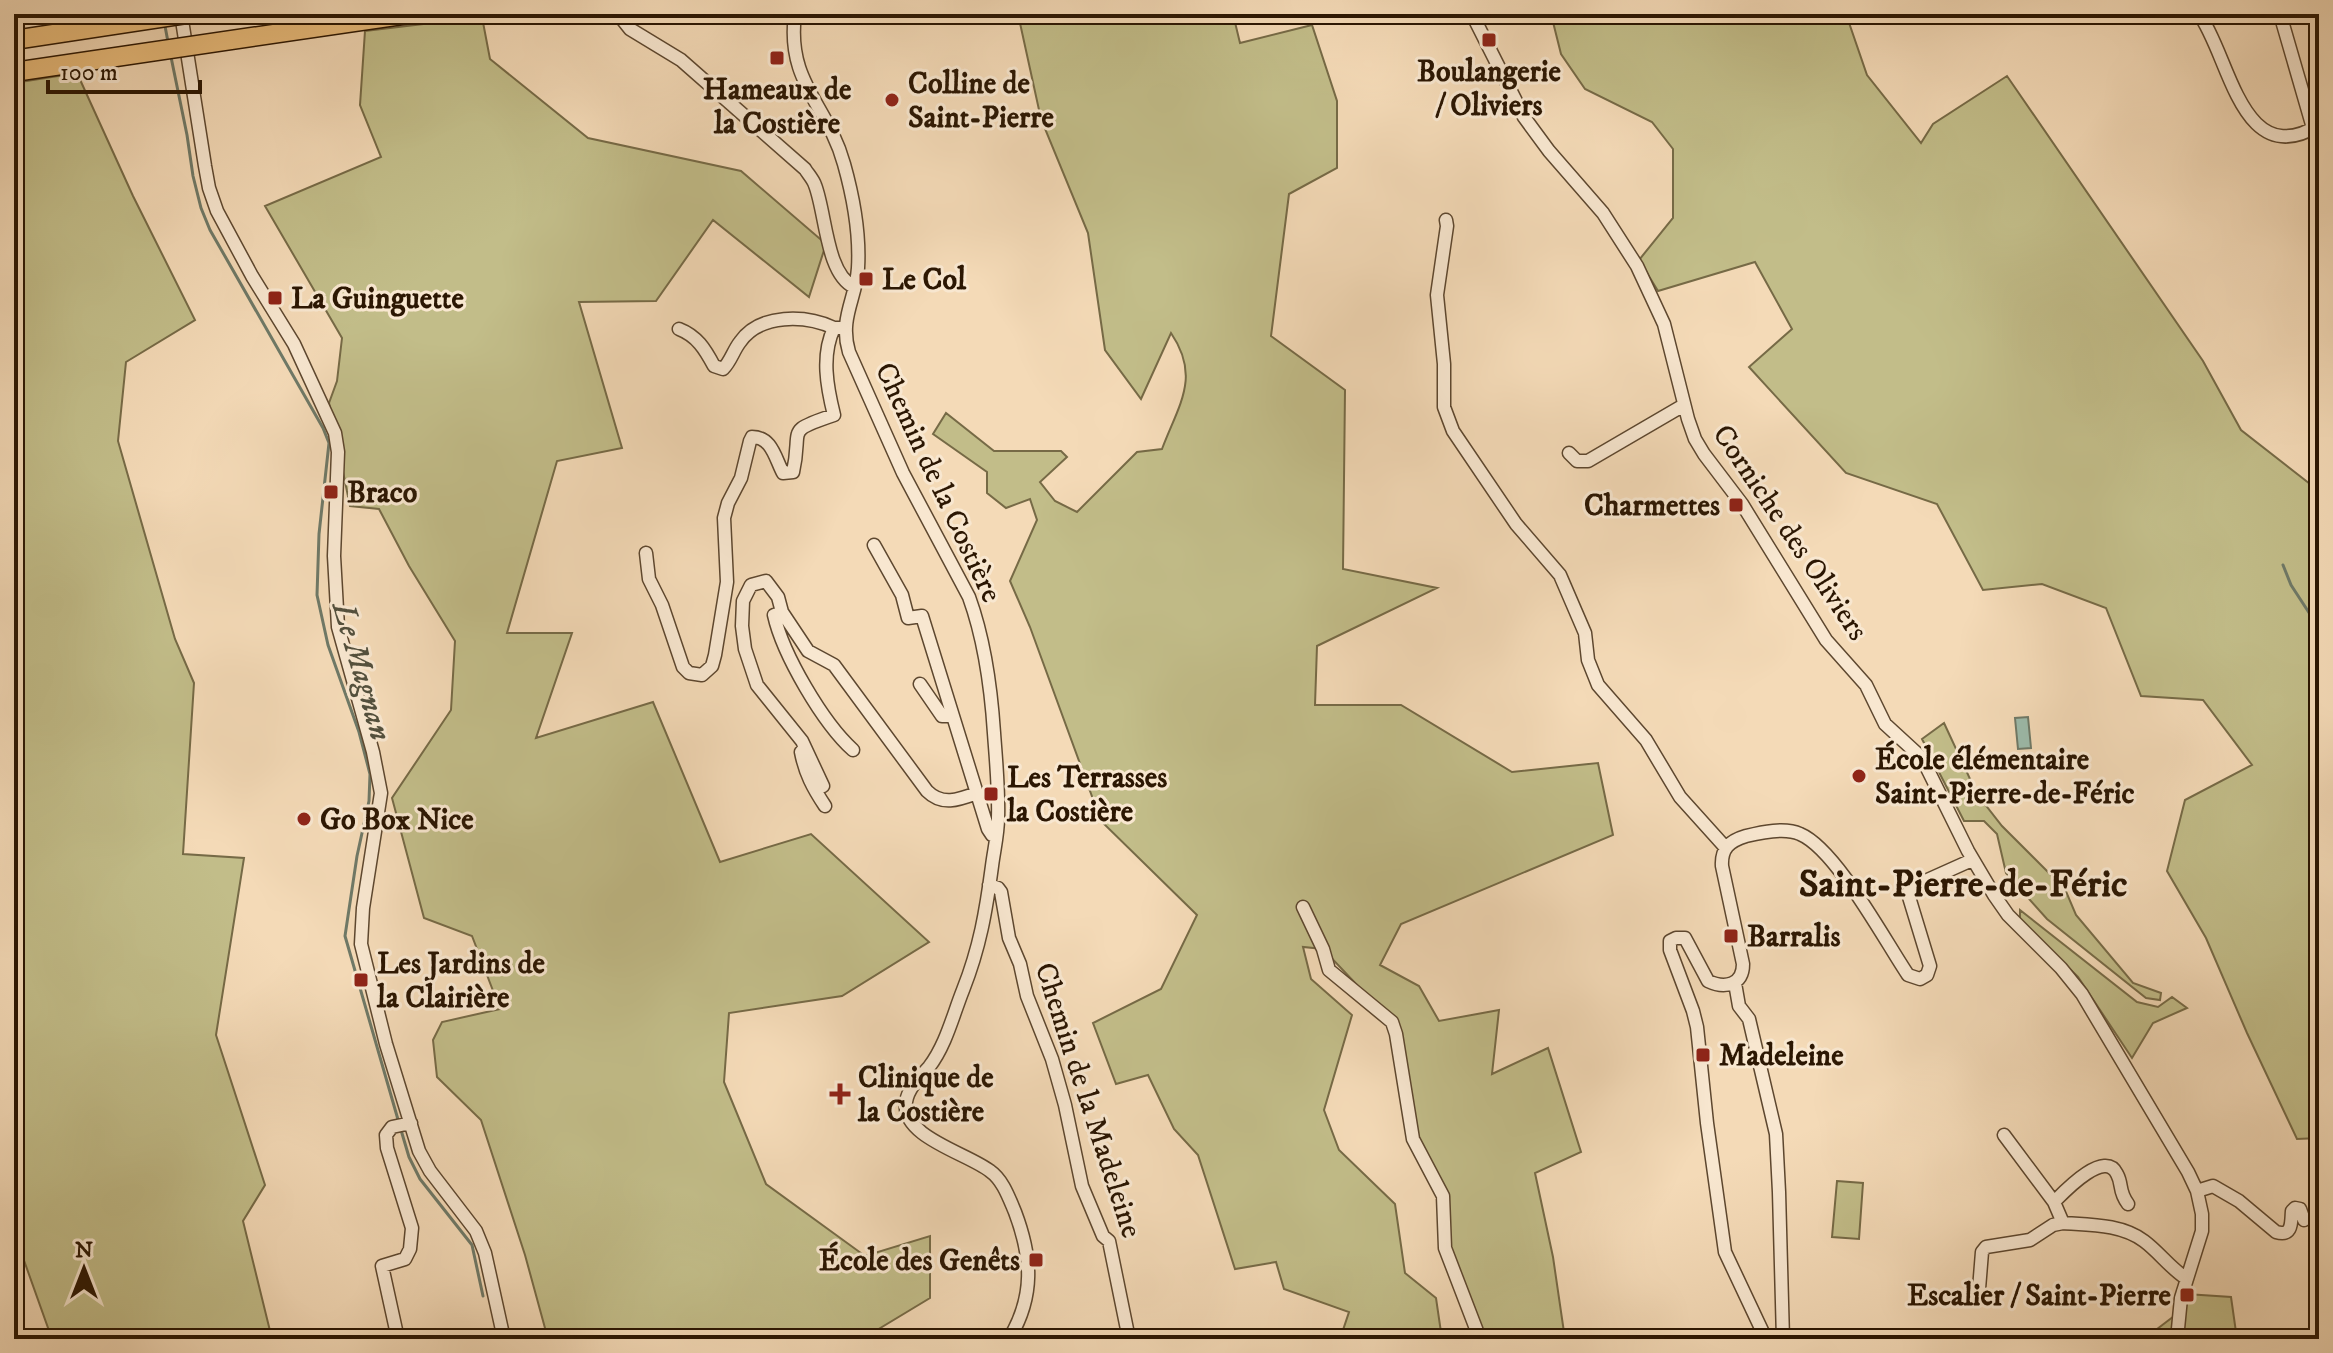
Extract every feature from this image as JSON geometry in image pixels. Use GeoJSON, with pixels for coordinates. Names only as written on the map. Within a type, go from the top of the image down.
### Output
{"type":"FeatureCollection","features":[{"type":"Feature","properties":{"kind":"highway"},"geometry":{"type":"LineString","coordinates":[[14,40],[184,14]]}},
{"type":"Feature","properties":{"kind":"highway"},"geometry":{"type":"LineString","coordinates":[[14,72],[409,14]]}},
{"type":"Feature","properties":{"kind":"street"},"geometry":{"type":"LineString","coordinates":[[184,14],[205,166],[217,211],[294,344],[335,433],[338,452],[334,556],[338,627],[373,752],[381,793],[363,908],[361,944],[402,1125],[424,1162],[476,1231],[485,1253],[504,1339]]}},
{"type":"Feature","properties":{"kind":"street","name":"Chemin de la Costière"},"geometry":{"type":"LineString","coordinates":[[795,14],[794,48],[798,68],[834,137],[844,164],[854,210],[858,267],[845,318],[839,328],[903,473],[969,597],[991,690],[998,795],[996,837],[981,941],[943,1042],[908,1094],[906,1105],[907,1115],[915,1128],[991,1171],[1011,1202],[1025,1241],[1029,1271],[1021,1315],[1009,1339]]}},
{"type":"Feature","properties":{"kind":"street","name":"Corniche des Oliviers"},"geometry":{"type":"LineString","coordinates":[[1472,14],[1524,117],[1603,213],[1637,266],[1664,324],[1684,405],[1695,439],[1704,454],[1742,504],[1826,640],[1866,685],[1885,724],[1925,763],[1972,860],[2008,915],[2061,968],[2082,994],[2197,1191]]}},
{"type":"Feature","properties":{"kind":"street"},"geometry":{"type":"LineString","coordinates":[[2199,14],[2244,110],[2269,133],[2290,136],[2316,127],[2280,14]]}},
{"type":"Feature","properties":{"kind":"street"},"geometry":{"type":"LineString","coordinates":[[622,19],[630,29],[681,60],[805,169],[814,184],[836,268],[845,283],[854,287]]}},
{"type":"Feature","properties":{"kind":"street"},"geometry":{"type":"LineString","coordinates":[[1446,220],[1437,295],[1444,364],[1444,407],[1453,431],[1516,524],[1560,575],[1587,639],[1588,660],[1598,685],[1646,740],[1680,797],[1725,847]]}},
{"type":"Feature","properties":{"kind":"street"},"geometry":{"type":"LineString","coordinates":[[646,553],[649,579],[662,605],[683,667],[689,673],[702,675],[712,666],[715,655],[727,582],[724,518],[741,478],[752,437],[765,440],[783,473],[793,472],[799,430],[804,425],[834,415],[826,368],[828,343],[839,328],[796,318],[753,328],[740,340],[723,369],[714,366],[704,346],[679,329]]}},
{"type":"Feature","properties":{"kind":"street"},"geometry":{"type":"LineString","coordinates":[[1569,453],[1577,461],[1588,461],[1684,405]]}},
{"type":"Feature","properties":{"kind":"street"},"geometry":{"type":"LineString","coordinates":[[874,545],[902,595],[908,618],[922,616],[990,832],[996,837]]}},
{"type":"Feature","properties":{"kind":"street"},"geometry":{"type":"LineString","coordinates":[[823,786],[802,741],[757,685],[745,649],[742,626],[743,601],[751,585],[766,581],[808,651],[834,665],[933,798],[949,801],[977,793]]}},
{"type":"Feature","properties":{"kind":"street"},"geometry":{"type":"LineString","coordinates":[[782,612],[774,615],[777,627],[801,678],[840,738],[853,750]]}},
{"type":"Feature","properties":{"kind":"street"},"geometry":{"type":"LineString","coordinates":[[920,684],[942,716],[952,716]]}},
{"type":"Feature","properties":{"kind":"street"},"geometry":{"type":"LineString","coordinates":[[802,741],[804,769],[812,788],[825,806]]}},
{"type":"Feature","properties":{"kind":"street"},"geometry":{"type":"LineString","coordinates":[[1766,1339],[1725,1252],[1697,1027],[1670,950],[1670,941],[1685,938],[1708,981],[1719,985],[1735,983],[1743,969],[1721,856],[1731,842],[1746,836],[1791,831],[1812,841],[1856,893],[1908,975],[1917,979],[1927,975],[1930,966],[1909,897],[1910,890],[1972,860]]}},
{"type":"Feature","properties":{"kind":"street","name":"Chemin de la Madeleine"},"geometry":{"type":"LineString","coordinates":[[989,885],[1001,892],[1009,938],[1065,1105],[1082,1186],[1103,1236],[1109,1241],[1129,1339]]}},
{"type":"Feature","properties":{"kind":"street"},"geometry":{"type":"LineString","coordinates":[[1303,907],[1323,949],[1329,970],[1392,1022],[1413,1139],[1443,1196],[1445,1248],[1480,1339]]}},
{"type":"Feature","properties":{"kind":"street"},"geometry":{"type":"LineString","coordinates":[[1735,983],[1739,1006],[1749,1019],[1776,1134],[1783,1339]]}},
{"type":"Feature","properties":{"kind":"street"},"geometry":{"type":"LineString","coordinates":[[398,1339],[382,1266],[405,1259],[410,1249],[412,1228],[387,1148],[386,1135],[402,1125]]}},
{"type":"Feature","properties":{"kind":"street"},"geometry":{"type":"LineString","coordinates":[[2004,1135],[2054,1202],[2063,1223]]}},
{"type":"Feature","properties":{"kind":"street"},"geometry":{"type":"LineString","coordinates":[[2054,1202],[2078,1177],[2104,1167],[2113,1169],[2118,1175],[2121,1195],[2128,1204]]}},
{"type":"Feature","properties":{"kind":"street"},"geometry":{"type":"LineString","coordinates":[[2177,1339],[2180,1305],[2202,1231],[2197,1191],[2213,1186],[2239,1201],[2276,1232],[2288,1231],[2293,1225],[2292,1211],[2295,1208],[2300,1209],[2304,1220]]}},
{"type":"Feature","properties":{"kind":"street"},"geometry":{"type":"LineString","coordinates":[[1979,1289],[1982,1252],[1986,1247],[2030,1240],[2053,1225],[2063,1223],[2112,1227],[2143,1240],[2187,1279]]}},
{"type":"Feature","properties":{"kind":"shaded area"},"geometry":{"type":"Polygon","coordinates":[[[1018,14],[1233,14],[1240,43],[1312,25],[1337,101],[1337,168],[1289,194],[1271,336],[1345,390],[1343,569],[1437,588],[1317,646],[1315,705],[1401,705],[1512,772],[1598,763],[1613,835],[1401,924],[1380,965],[1419,986],[1439,1021],[1499,1010],[1492,1074],[1548,1048],[1581,1152],[1535,1173],[1553,1257],[1565,1339],[1480,1339],[1452,1269],[1443,1196],[1424,1163],[1392,1022],[1323,949],[1303,947],[1311,979],[1352,1015],[1324,1110],[1339,1150],[1395,1204],[1405,1273],[1436,1298],[1442,1339],[1340,1339],[1349,1312],[1284,1289],[1276,1262],[1235,1269],[1198,1155],[1174,1129],[1148,1075],[1116,1084],[1093,1023],[1161,989],[1197,915],[1101,821],[1010,581],[1037,520],[1030,499],[1006,508],[987,493],[987,472],[933,434],[946,413],[994,451],[1061,451],[1067,457],[1040,482],[1055,501],[1077,512],[1137,452],[1162,449],[1184,391],[1185,363],[1171,333],[1141,399],[1105,350],[1088,233],[1041,119],[1018,14]]]}},
{"type":"Feature","properties":{"kind":"shaded area"},"geometry":{"type":"Polygon","coordinates":[[[1551,14],[1846,14],[1867,75],[1921,143],[1933,124],[2007,76],[2203,361],[2241,430],[2319,491],[2319,655],[2310,645],[2319,665],[2319,1138],[2297,1139],[2206,938],[2167,871],[2185,800],[2252,765],[2203,700],[2141,696],[2106,608],[2042,584],[1983,590],[1937,504],[1846,473],[1749,367],[1792,329],[1755,262],[1658,291],[1639,260],[1673,218],[1673,149],[1652,122],[1585,89],[1561,54],[1551,14]]]}},
{"type":"Feature","properties":{"kind":"shaded area"},"geometry":{"type":"Polygon","coordinates":[[[482,17],[490,59],[588,138],[741,171],[826,244],[809,297],[713,220],[656,301],[579,302],[622,448],[557,461],[507,633],[572,633],[536,738],[653,702],[720,862],[811,834],[929,942],[842,996],[729,1013],[724,1082],[766,1184],[865,1256],[930,1236],[930,1298],[862,1339],[548,1339],[525,1255],[481,1120],[437,1077],[433,1040],[442,1022],[500,1009],[472,936],[424,918],[392,798],[451,710],[455,641],[409,566],[379,509],[350,506],[329,403],[337,381],[342,338],[265,206],[381,157],[360,105],[365,31],[482,17]]]}},
{"type":"Feature","properties":{"kind":"shaded area"},"geometry":{"type":"Polygon","coordinates":[[[77,73],[133,196],[195,320],[126,362],[118,441],[175,639],[194,683],[183,854],[244,858],[216,1035],[265,1185],[243,1221],[272,1339],[52,1339],[16,1238],[14,83],[77,73]]]}},
{"type":"Feature","properties":{"kind":"shaded area"},"geometry":{"type":"Polygon","coordinates":[[[2028,717],[2031,748],[2018,749],[2015,718],[2028,717]]]}},
{"type":"Feature","properties":{"kind":"shaded area"},"geometry":{"type":"Polygon","coordinates":[[[1944,723],[1977,794],[2002,826],[2065,889],[2076,915],[2133,983],[2161,993],[2160,1000],[2146,998],[2047,919],[2006,873],[1997,834],[1984,821],[1964,821],[1922,739],[1944,723]]]}},
{"type":"Feature","properties":{"kind":"shaded area"},"geometry":{"type":"Polygon","coordinates":[[[2020,910],[2137,1002],[2158,1007],[2172,997],[2187,1008],[2153,1023],[2132,1058],[2078,977],[2020,920],[2020,910]]]}},
{"type":"Feature","properties":{"kind":"shaded area"},"geometry":{"type":"Polygon","coordinates":[[[1837,1181],[1863,1183],[1859,1239],[1832,1237],[1837,1181]]]}},
{"type":"Feature","properties":{"kind":"shaded area"},"geometry":{"type":"Polygon","coordinates":[[[2186,1294],[2231,1297],[2237,1339],[2144,1339],[2182,1310],[2186,1294]]]}},
{"type":"Feature","properties":{"kind":"waterway","name":"Le Magnan"},"geometry":{"type":"LineString","coordinates":[[165,26],[168,42]]}},
{"type":"Feature","properties":{"kind":"waterway","name":"Le Magnan"},"geometry":{"type":"LineString","coordinates":[[171,57],[193,176],[210,230],[329,443],[319,534],[317,595],[328,645],[359,732],[370,774],[369,801],[345,936],[399,1123]]}},
{"type":"Feature","properties":{"kind":"waterway"},"geometry":{"type":"LineString","coordinates":[[2283,565],[2291,585],[2319,628]]}},
{"type":"Feature","properties":{"kind":"waterway","name":"Le Magnan"},"geometry":{"type":"LineString","coordinates":[[401,1130],[420,1179],[472,1245],[483,1296]]}},
{"type":"Feature","properties":{"kind":"place","name":"Boulangerie / Oliviers"},"geometry":{"type":"Point","coordinates":[1489,40]}},
{"type":"Feature","properties":{"kind":"place","name":"Hameaux de la Costière"},"geometry":{"type":"Point","coordinates":[777,58]}},
{"type":"Feature","properties":{"kind":"place","name":"Colline de Saint-Pierre"},"geometry":{"type":"Point","coordinates":[892,100]}},
{"type":"Feature","properties":{"kind":"place","name":"Le Col"},"geometry":{"type":"Point","coordinates":[866,279]}},
{"type":"Feature","properties":{"kind":"place","name":"La Guinguette"},"geometry":{"type":"Point","coordinates":[275,298]}},
{"type":"Feature","properties":{"kind":"place","name":"Braco"},"geometry":{"type":"Point","coordinates":[331,492]}},
{"type":"Feature","properties":{"kind":"place","name":"Charmettes"},"geometry":{"type":"Point","coordinates":[1736,505]}},
{"type":"Feature","properties":{"kind":"place","name":"École élémentaire Saint-Pierre-de-Féric"},"geometry":{"type":"Point","coordinates":[1859,776]}},
{"type":"Feature","properties":{"kind":"place","name":"Les Terrasses la Costière"},"geometry":{"type":"Point","coordinates":[991,794]}},
{"type":"Feature","properties":{"kind":"place","name":"Go Box Nice"},"geometry":{"type":"Point","coordinates":[304,819]}},
{"type":"Feature","properties":{"kind":"place","name":"Barralis"},"geometry":{"type":"Point","coordinates":[1731,936]}},
{"type":"Feature","properties":{"kind":"place","name":"Les Jardins de la Clairière"},"geometry":{"type":"Point","coordinates":[361,980]}},
{"type":"Feature","properties":{"kind":"place","name":"Madeleine"},"geometry":{"type":"Point","coordinates":[1703,1055]}},
{"type":"Feature","properties":{"kind":"place","name":"Clinique de la Costière"},"geometry":{"type":"Point","coordinates":[840,1094]}},
{"type":"Feature","properties":{"kind":"place","name":"École des Genêts"},"geometry":{"type":"Point","coordinates":[1036,1260]}},
{"type":"Feature","properties":{"kind":"place","name":"Escalier / Saint-Pierre"},"geometry":{"type":"Point","coordinates":[2187,1295]}},
{"type":"Feature","properties":{"kind":"district","name":"Saint-Pierre-de-Féric"},"geometry":{"type":"Point","coordinates":[1963,883]}}]}
